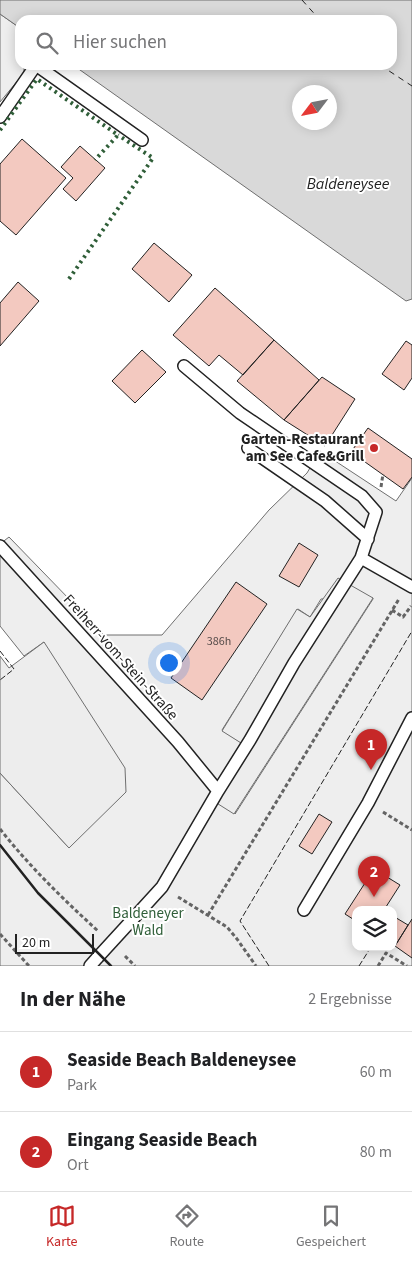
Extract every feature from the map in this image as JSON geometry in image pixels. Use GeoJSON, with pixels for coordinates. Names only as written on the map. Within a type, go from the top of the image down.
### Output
{"type":"FeatureCollection","features":[{"type":"Feature","properties":{"kind":"lane"},"geometry":{"type":"LineString","coordinates":[[0,117],[33,70]]}},
{"type":"Feature","properties":{"kind":"lane"},"geometry":{"type":"LineString","coordinates":[[43,70],[142,140]]}},
{"type":"Feature","properties":{"kind":"lane"},"geometry":{"type":"LineString","coordinates":[[94,962],[162,888],[294,663],[362,558],[376,512],[362,496],[240,413],[184,366]]}},
{"type":"Feature","properties":{"kind":"lane"},"geometry":{"type":"LineString","coordinates":[[248,448],[324,501],[368,539]]}},
{"type":"Feature","properties":{"kind":"lane","name":"Freiherr-vom-Stein-Straße"},"geometry":{"type":"LineString","coordinates":[[0,546],[178,742],[218,791]]}},
{"type":"Feature","properties":{"kind":"lane"},"geometry":{"type":"LineString","coordinates":[[362,558],[412,587]]}},
{"type":"Feature","properties":{"kind":"lane"},"geometry":{"type":"LineString","coordinates":[[304,910],[368,803],[412,718]]}},
{"type":"Feature","properties":{"kind":"path"},"geometry":{"type":"LineString","coordinates":[[208,915],[399,599]]}},
{"type":"Feature","properties":{"kind":"path"},"geometry":{"type":"LineString","coordinates":[[392,610],[403,617],[412,604]]}},
{"type":"Feature","properties":{"kind":"path"},"geometry":{"type":"LineString","coordinates":[[368,803],[412,830]]}},
{"type":"Feature","properties":{"kind":"path"},"geometry":{"type":"LineString","coordinates":[[0,829],[21,856],[44,880],[104,937]]}},
{"type":"Feature","properties":{"kind":"path"},"geometry":{"type":"LineString","coordinates":[[162,888],[227,927],[238,939],[256,966]]}},
{"type":"Feature","properties":{"kind":"path"},"geometry":{"type":"LineString","coordinates":[[0,934],[29,966]]}},
{"type":"Feature","properties":{"kind":"path"},"geometry":{"type":"LineString","coordinates":[[378,966],[386,953],[407,966]]}},
{"type":"Feature","properties":{"kind":"path"},"geometry":{"type":"LineString","coordinates":[[123,954],[135,966]]}},
{"type":"Feature","properties":{"kind":"green space"},"geometry":{"type":"Polygon","coordinates":[[[0,14],[15,24],[15,70],[24,70],[24,73],[0,102],[0,14]]]}},
{"type":"Feature","properties":{"kind":"green space","name":"Baldeneyer Wald"},"geometry":{"type":"Polygon","coordinates":[[[320,451],[396,501],[412,478],[412,966],[0,966],[0,773],[69,848],[44,642],[24,656],[0,626],[0,544],[9,537],[104,635],[162,635],[269,510],[307,473],[320,451]],[[321,599],[310,617],[298,609],[222,730],[249,748],[235,814],[373,599],[321,599]]]}},
{"type":"Feature","properties":{"kind":"shaded area"},"geometry":{"type":"Polygon","coordinates":[[[338,578],[373,598],[234,814],[215,802],[249,748],[222,731],[297,609],[310,617],[338,578]]]}},
{"type":"Feature","properties":{"kind":"shaded area"},"geometry":{"type":"Polygon","coordinates":[[[44,642],[125,768],[126,792],[69,848],[0,773],[0,656],[9,668],[44,642]]]}},
{"type":"Feature","properties":{"kind":"water","name":"Baldeneysee"},"geometry":{"type":"Polygon","coordinates":[[[0,0],[412,0],[412,299],[406,301],[80,70],[397,70],[397,15],[15,15],[15,24],[0,14],[0,0]]]}},
{"type":"Feature","properties":{"kind":"building"},"geometry":{"type":"Polygon","coordinates":[[[22,139],[66,178],[16,235],[0,221],[0,164],[22,139]]]}},
{"type":"Feature","properties":{"kind":"building"},"geometry":{"type":"Polygon","coordinates":[[[80,146],[105,168],[76,201],[63,189],[73,178],[61,167],[80,146]]]}},
{"type":"Feature","properties":{"kind":"building"},"geometry":{"type":"Polygon","coordinates":[[[154,243],[192,275],[169,302],[132,269],[154,243]]]}},
{"type":"Feature","properties":{"kind":"building"},"geometry":{"type":"Polygon","coordinates":[[[18,282],[39,301],[0,346],[0,303],[18,282]]]}},
{"type":"Feature","properties":{"kind":"building"},"geometry":{"type":"Polygon","coordinates":[[[215,288],[274,340],[243,375],[219,355],[209,366],[173,335],[215,288]]]}},
{"type":"Feature","properties":{"kind":"building"},"geometry":{"type":"Polygon","coordinates":[[[274,340],[319,380],[284,420],[237,381],[274,340]]]}},
{"type":"Feature","properties":{"kind":"building"},"geometry":{"type":"Polygon","coordinates":[[[406,341],[412,345],[412,378],[404,390],[382,374],[406,341]]]}},
{"type":"Feature","properties":{"kind":"building"},"geometry":{"type":"Polygon","coordinates":[[[142,350],[166,372],[135,403],[112,381],[142,350]]]}},
{"type":"Feature","properties":{"kind":"building"},"geometry":{"type":"Polygon","coordinates":[[[322,377],[355,399],[325,446],[284,420],[322,377]]]}},
{"type":"Feature","properties":{"kind":"building"},"geometry":{"type":"Polygon","coordinates":[[[368,428],[412,459],[412,477],[403,489],[351,452],[368,428]]]}},
{"type":"Feature","properties":{"kind":"building"},"geometry":{"type":"Polygon","coordinates":[[[299,543],[318,555],[299,587],[279,576],[299,543]]]}},
{"type":"Feature","properties":{"kind":"building"},"geometry":{"type":"Polygon","coordinates":[[[236,582],[267,604],[202,700],[171,678],[236,582]]]}},
{"type":"Feature","properties":{"kind":"building"},"geometry":{"type":"Polygon","coordinates":[[[319,814],[332,822],[312,854],[299,846],[319,814]]]}},
{"type":"Feature","properties":{"kind":"building"},"geometry":{"type":"Polygon","coordinates":[[[374,869],[400,885],[387,906],[352,906],[352,918],[345,914],[374,869]]]}},
{"type":"Feature","properties":{"kind":"building"},"geometry":{"type":"Polygon","coordinates":[[[397,918],[408,925],[397,943],[397,918]]]}},
{"type":"Feature","properties":{"kind":"building"},"geometry":{"type":"Polygon","coordinates":[[[412,919],[412,958],[397,947],[397,943],[412,919]]]}},
{"type":"Feature","properties":{"kind":"ferry route"},"geometry":{"type":"LineString","coordinates":[[302,0],[316,15]]}},
{"type":"Feature","properties":{"kind":"ferry route"},"geometry":{"type":"LineString","coordinates":[[388,70],[412,86]]}},
{"type":"Feature","properties":{"kind":"hedge"},"geometry":{"type":"LineString","coordinates":[[0,130],[37,79],[118,135],[95,160]]}},
{"type":"Feature","properties":{"kind":"hedge"},"geometry":{"type":"LineString","coordinates":[[69,279],[153,158],[118,135]]}},
{"type":"Feature","properties":{"kind":"fence"},"geometry":{"type":"LineString","coordinates":[[269,966],[240,921],[412,631]]}},
{"type":"Feature","properties":{"kind":"fence"},"geometry":{"type":"LineString","coordinates":[[0,651],[14,669],[0,680]]}},
{"type":"Feature","properties":{"kind":"fence"},"geometry":{"type":"LineString","coordinates":[[359,966],[368,951]]}},
{"type":"Feature","properties":{"kind":"wall"},"geometry":{"type":"LineString","coordinates":[[0,845],[38,893],[111,966]]}},
{"type":"Feature","properties":{"kind":"place","name":"Garten-Restaurant am See Cafe&Grill"},"geometry":{"type":"Point","coordinates":[374,448]}},
{"type":"Feature","properties":{"kind":"place","name":"Seaside Beach Baldeneysee"},"geometry":{"type":"Point","coordinates":[371,770]}},
{"type":"Feature","properties":{"kind":"place","name":"Eingang Seaside Beach"},"geometry":{"type":"Point","coordinates":[374,897]}}]}
